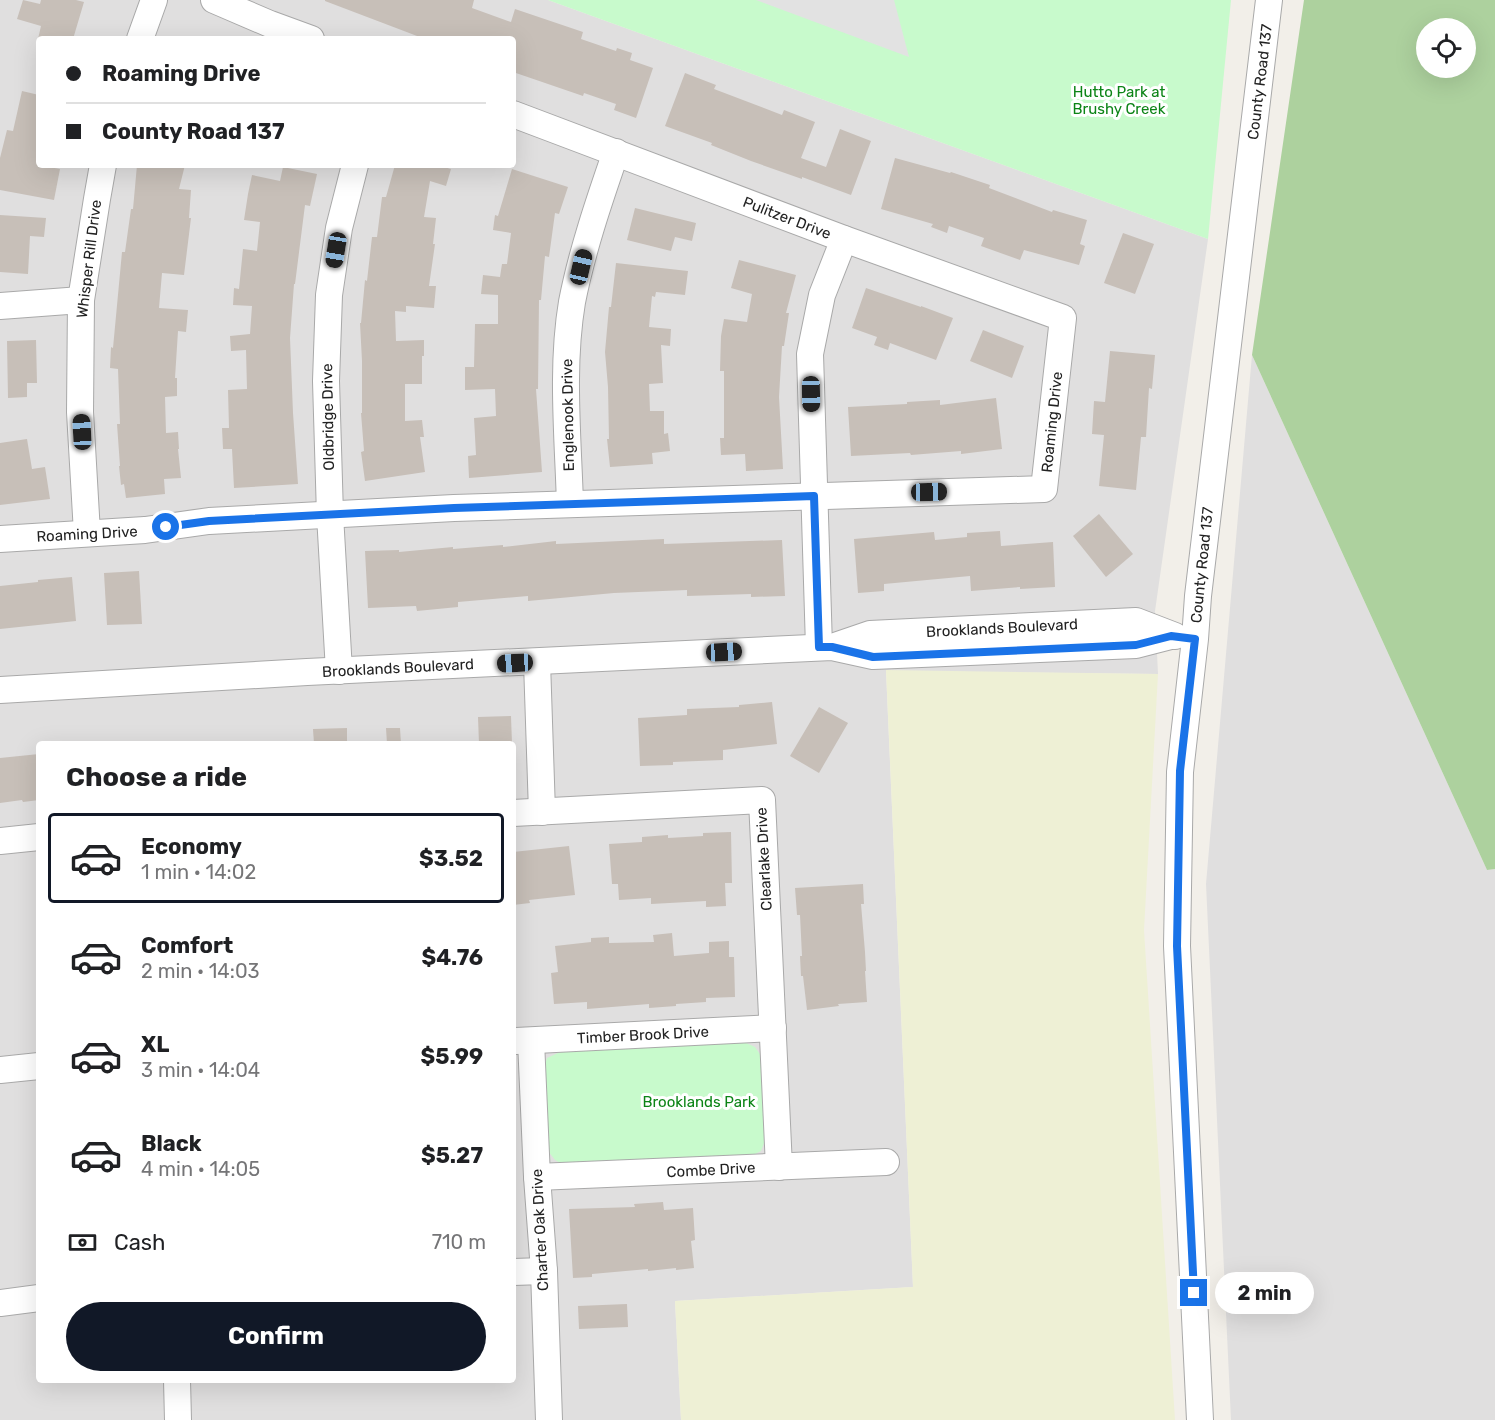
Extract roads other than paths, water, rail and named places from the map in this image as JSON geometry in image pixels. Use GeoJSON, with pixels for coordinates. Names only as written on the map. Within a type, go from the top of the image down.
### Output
{"type":"FeatureCollection","features":[{"type":"Feature","properties":{"kind":"street"},"geometry":{"type":"LineString","coordinates":[[141,36],[154,0]]}},
{"type":"Feature","properties":{"kind":"street"},"geometry":{"type":"LineString","coordinates":[[214,0],[303,36]]}},
{"type":"Feature","properties":{"kind":"street","name":"County Road 137"},"geometry":{"type":"LineString","coordinates":[[1200,1420],[1177,946],[1183,637],[1199,584],[1269,0]]}},
{"type":"Feature","properties":{"kind":"street","name":"Pulitzer Drive"},"geometry":{"type":"LineString","coordinates":[[516,115],[844,239],[1063,318]]}},
{"type":"Feature","properties":{"kind":"street","name":"Englenook Drive"},"geometry":{"type":"LineString","coordinates":[[570,504],[565,372],[572,303],[589,231],[616,152]]}},
{"type":"Feature","properties":{"kind":"street","name":"Whisper Rill Drive"},"geometry":{"type":"LineString","coordinates":[[87,533],[80,412],[81,300],[102,168]]}},
{"type":"Feature","properties":{"kind":"street","name":"Oldbridge Drive"},"geometry":{"type":"LineString","coordinates":[[339,671],[330,515],[326,381],[329,295],[339,228],[354,168]]}},
{"type":"Feature","properties":{"kind":"street"},"geometry":{"type":"LineString","coordinates":[[825,647],[814,496],[810,354],[822,295],[844,239]]}},
{"type":"Feature","properties":{"kind":"street"},"geometry":{"type":"LineString","coordinates":[[0,306],[81,300]]}},
{"type":"Feature","properties":{"kind":"street","name":"Roaming Drive"},"geometry":{"type":"LineString","coordinates":[[0,539],[145,531],[209,521],[330,515],[570,504],[1044,489],[1063,318]]}},
{"type":"Feature","properties":{"kind":"street","name":"Brooklands Boulevard"},"geometry":{"type":"LineString","coordinates":[[0,690],[825,647],[873,657],[1136,645],[1183,637]]}},
{"type":"Feature","properties":{"kind":"street"},"geometry":{"type":"LineString","coordinates":[[537,662],[542,812]]}},
{"type":"Feature","properties":{"kind":"street","name":"Clearlake Drive"},"geometry":{"type":"LineString","coordinates":[[516,813],[762,800],[779,1167]]}},
{"type":"Feature","properties":{"kind":"street"},"geometry":{"type":"LineString","coordinates":[[0,841],[36,837]]}},
{"type":"Feature","properties":{"kind":"street","name":"Timber Brook Drive"},"geometry":{"type":"LineString","coordinates":[[522,1041],[773,1028]]}},
{"type":"Feature","properties":{"kind":"street","name":"Charter Oak Drive"},"geometry":{"type":"LineString","coordinates":[[522,1041],[537,1177],[544,1271],[549,1420]]}},
{"type":"Feature","properties":{"kind":"street"},"geometry":{"type":"LineString","coordinates":[[0,1070],[36,1066]]}},
{"type":"Feature","properties":{"kind":"street","name":"Combe Drive"},"geometry":{"type":"LineString","coordinates":[[537,1177],[886,1162]]}},
{"type":"Feature","properties":{"kind":"street"},"geometry":{"type":"LineString","coordinates":[[516,1272],[544,1271]]}},
{"type":"Feature","properties":{"kind":"street"},"geometry":{"type":"LineString","coordinates":[[0,1303],[36,1298]]}},
{"type":"Feature","properties":{"kind":"street"},"geometry":{"type":"LineString","coordinates":[[177,1383],[178,1420]]}},
{"type":"Feature","properties":{"kind":"park label","name":"Hutto Park at Brushy Creek"},"geometry":{"type":"Point","coordinates":[1119,100]}},
{"type":"Feature","properties":{"kind":"park label","name":"Brooklands Park"},"geometry":{"type":"Point","coordinates":[699,1102]}}]}
